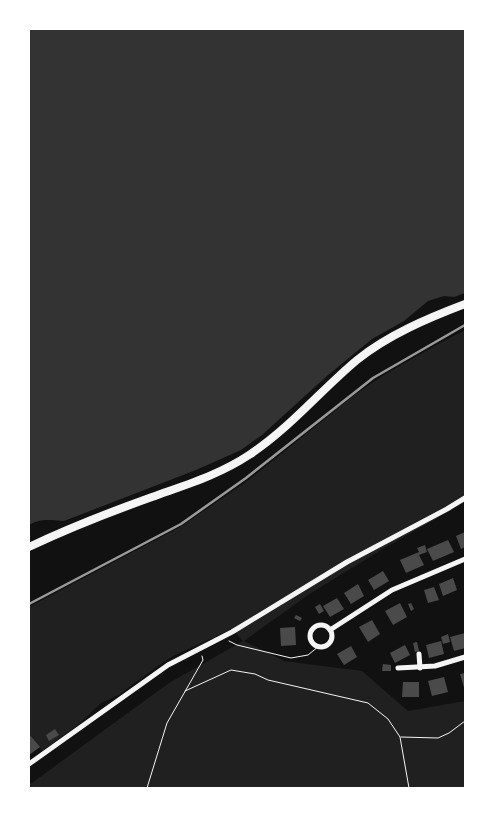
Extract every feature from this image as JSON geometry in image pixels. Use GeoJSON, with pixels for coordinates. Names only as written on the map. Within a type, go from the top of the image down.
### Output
{"type":"FeatureCollection","features":[{"type":"Feature","properties":{"kind":"main road"},"geometry":{"type":"LineString","coordinates":[[29,547],[92,519],[204,479],[228,468],[279,432],[359,359],[397,334],[465,304]]}},
{"type":"Feature","properties":{"kind":"street"},"geometry":{"type":"LineString","coordinates":[[29,764],[168,665],[221,638],[347,562],[465,498]]}},
{"type":"Feature","properties":{"kind":"street"},"geometry":{"type":"LineString","coordinates":[[330,630],[392,590],[465,559]]}},
{"type":"Feature","properties":{"kind":"street"},"geometry":{"type":"LineString","coordinates":[[320,625],[330,630],[331,640],[326,645],[319,646],[311,640],[312,630],[320,625]]}},
{"type":"Feature","properties":{"kind":"street"},"geometry":{"type":"LineString","coordinates":[[418,654],[420,668]]}},
{"type":"Feature","properties":{"kind":"street"},"geometry":{"type":"LineString","coordinates":[[398,668],[435,666],[465,657]]}},
{"type":"Feature","properties":{"kind":"path"},"geometry":{"type":"LineString","coordinates":[[221,638],[237,645],[291,658],[308,655],[319,646]]}},
{"type":"Feature","properties":{"kind":"path"},"geometry":{"type":"LineString","coordinates":[[147,788],[167,722],[202,660],[201,648]]}},
{"type":"Feature","properties":{"kind":"path"},"geometry":{"type":"LineString","coordinates":[[185,691],[230,670],[255,674],[268,680],[368,703],[388,719],[400,737],[409,788]]}},
{"type":"Feature","properties":{"kind":"path"},"geometry":{"type":"LineString","coordinates":[[400,737],[438,738],[450,733],[465,721]]}},
{"type":"Feature","properties":{"kind":"shaded area"},"geometry":{"type":"Polygon","coordinates":[[[29,29],[465,29],[465,293],[454,297],[444,296],[428,301],[404,321],[372,339],[328,375],[262,435],[241,450],[196,470],[64,521],[41,520],[29,525],[29,29]]]}},
{"type":"Feature","properties":{"kind":"shaded area"},"geometry":{"type":"Polygon","coordinates":[[[465,330],[465,502],[381,550],[308,595],[244,641],[284,661],[362,671],[408,711],[465,701],[465,788],[29,788],[29,785],[169,683],[243,641],[232,629],[173,656],[120,694],[101,703],[78,725],[42,751],[32,736],[29,737],[29,607],[182,526],[250,479],[357,393],[387,373],[465,330]]]}},
{"type":"Feature","properties":{"kind":"building"},"geometry":{"type":"Polygon","coordinates":[[[465,532],[465,547],[461,549],[456,536],[465,532]]]}},
{"type":"Feature","properties":{"kind":"building"},"geometry":{"type":"Polygon","coordinates":[[[448,540],[454,552],[433,561],[427,549],[448,540]]]}},
{"type":"Feature","properties":{"kind":"building"},"geometry":{"type":"Polygon","coordinates":[[[425,545],[427,552],[419,555],[424,565],[406,573],[400,560],[419,552],[417,548],[425,545]]]}},
{"type":"Feature","properties":{"kind":"building"},"geometry":{"type":"Polygon","coordinates":[[[383,571],[389,581],[374,590],[368,580],[383,571]]]}},
{"type":"Feature","properties":{"kind":"building"},"geometry":{"type":"Polygon","coordinates":[[[453,578],[457,590],[443,596],[439,584],[453,578]]]}},
{"type":"Feature","properties":{"kind":"building"},"geometry":{"type":"Polygon","coordinates":[[[358,584],[364,596],[351,604],[344,593],[358,584]]]}},
{"type":"Feature","properties":{"kind":"building"},"geometry":{"type":"Polygon","coordinates":[[[434,587],[439,600],[428,603],[424,590],[434,587]]]}},
{"type":"Feature","properties":{"kind":"building"},"geometry":{"type":"Polygon","coordinates":[[[337,598],[344,609],[330,617],[323,606],[337,598]]]}},
{"type":"Feature","properties":{"kind":"building"},"geometry":{"type":"Polygon","coordinates":[[[400,603],[407,617],[393,625],[385,611],[400,603]]]}},
{"type":"Feature","properties":{"kind":"building"},"geometry":{"type":"Polygon","coordinates":[[[411,603],[414,609],[411,611],[408,604],[411,603]]]}},
{"type":"Feature","properties":{"kind":"building"},"geometry":{"type":"Polygon","coordinates":[[[320,604],[324,611],[319,614],[315,607],[320,604]]]}},
{"type":"Feature","properties":{"kind":"building"},"geometry":{"type":"Polygon","coordinates":[[[296,615],[302,618],[300,621],[294,618],[296,615]]]}},
{"type":"Feature","properties":{"kind":"building"},"geometry":{"type":"Polygon","coordinates":[[[372,620],[380,634],[368,642],[359,627],[372,620]]]}},
{"type":"Feature","properties":{"kind":"building"},"geometry":{"type":"Polygon","coordinates":[[[295,627],[296,645],[281,646],[280,628],[295,627]]]}},
{"type":"Feature","properties":{"kind":"building"},"geometry":{"type":"Polygon","coordinates":[[[465,633],[465,648],[454,651],[450,637],[465,633]]]}},
{"type":"Feature","properties":{"kind":"building"},"geometry":{"type":"Polygon","coordinates":[[[448,634],[450,642],[443,644],[441,637],[448,634]]]}},
{"type":"Feature","properties":{"kind":"building"},"geometry":{"type":"Polygon","coordinates":[[[441,641],[444,654],[429,658],[426,645],[441,641]]]}},
{"type":"Feature","properties":{"kind":"building"},"geometry":{"type":"Polygon","coordinates":[[[417,642],[419,651],[415,652],[413,643],[417,642]]]}},
{"type":"Feature","properties":{"kind":"building"},"geometry":{"type":"Polygon","coordinates":[[[405,645],[410,655],[395,663],[390,653],[405,645]]]}},
{"type":"Feature","properties":{"kind":"building"},"geometry":{"type":"Polygon","coordinates":[[[351,646],[357,657],[344,665],[337,654],[351,646]]]}},
{"type":"Feature","properties":{"kind":"building"},"geometry":{"type":"Polygon","coordinates":[[[383,664],[391,665],[391,671],[382,671],[383,664]]]}},
{"type":"Feature","properties":{"kind":"building"},"geometry":{"type":"Polygon","coordinates":[[[465,673],[465,691],[460,674],[465,673]]]}},
{"type":"Feature","properties":{"kind":"building"},"geometry":{"type":"Polygon","coordinates":[[[444,677],[448,692],[432,696],[428,681],[444,677]]]}},
{"type":"Feature","properties":{"kind":"building"},"geometry":{"type":"Polygon","coordinates":[[[403,682],[419,682],[419,697],[402,697],[403,682]]]}},
{"type":"Feature","properties":{"kind":"building"},"geometry":{"type":"Polygon","coordinates":[[[55,729],[59,735],[49,741],[46,735],[55,729]]]}},
{"type":"Feature","properties":{"kind":"building"},"geometry":{"type":"Polygon","coordinates":[[[31,736],[40,747],[29,755],[29,737],[31,736]]]}},
{"type":"Feature","properties":{"kind":"railway"},"geometry":{"type":"LineString","coordinates":[[29,604],[181,524],[246,478],[373,378],[465,325]]}}]}
